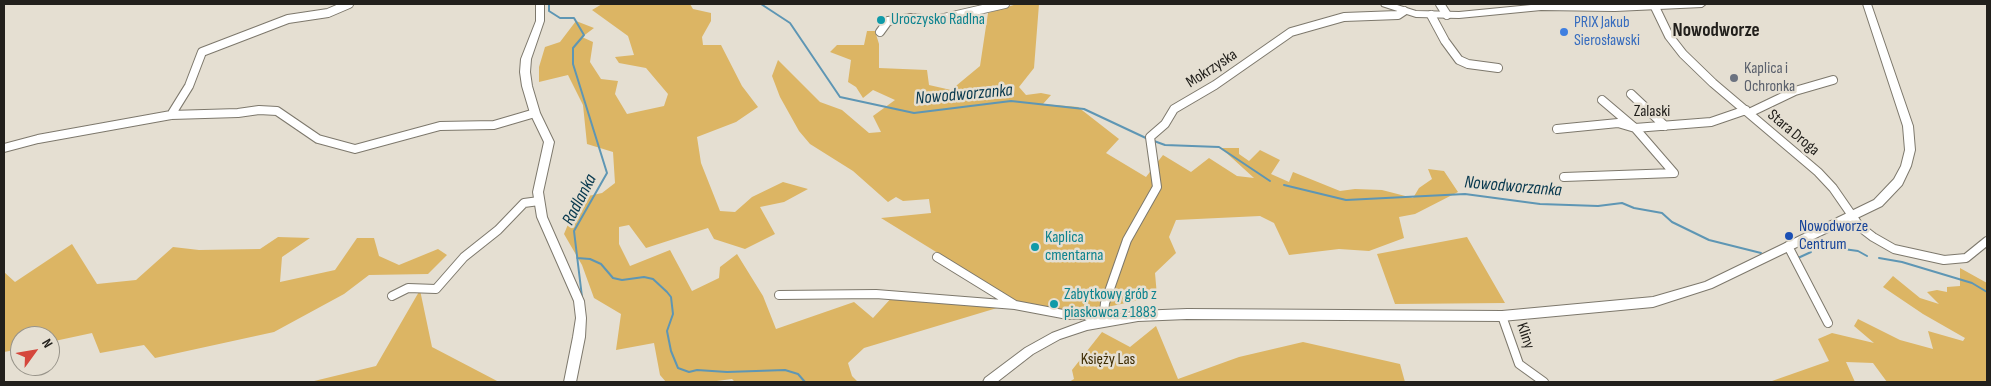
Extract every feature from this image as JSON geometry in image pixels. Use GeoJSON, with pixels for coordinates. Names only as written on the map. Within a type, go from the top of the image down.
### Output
{"type":"FeatureCollection","features":[{"type":"Feature","properties":{"kind":"main road"},"geometry":{"type":"LineString","coordinates":[[540,4],[540,21],[526,59],[525,72],[535,113],[549,142],[538,192],[542,217],[579,301],[579,337],[570,372],[570,382]]}},
{"type":"Feature","properties":{"kind":"main road"},"geometry":{"type":"LineString","coordinates":[[1385,4],[1404,11],[1431,15],[1540,7],[1655,7],[1702,4]]}},
{"type":"Feature","properties":{"kind":"main road"},"geometry":{"type":"LineString","coordinates":[[989,382],[1010,364],[1042,343],[1071,330],[1100,322],[1160,314],[1502,316],[1630,304],[1672,298],[1723,278],[1878,203],[1890,192],[1902,175],[1910,150],[1905,115],[1867,4]]}},
{"type":"Feature","properties":{"kind":"street"},"geometry":{"type":"LineString","coordinates":[[171,115],[189,86],[202,52],[288,19],[328,13],[349,4]]}},
{"type":"Feature","properties":{"kind":"street"},"geometry":{"type":"LineString","coordinates":[[880,32],[888,21],[912,18],[934,20],[1005,4]]}},
{"type":"Feature","properties":{"kind":"street"},"geometry":{"type":"LineString","coordinates":[[1440,4],[1447,15]]}},
{"type":"Feature","properties":{"kind":"street","name":"Stara Droga"},"geometry":{"type":"LineString","coordinates":[[1655,7],[1675,45],[1713,83],[1818,172],[1833,188],[1860,227],[1882,243],[1894,250],[1931,259],[1953,260],[1966,258],[1987,241]]}},
{"type":"Feature","properties":{"kind":"street","name":"Mokrzyska"},"geometry":{"type":"LineString","coordinates":[[1100,322],[1127,240],[1157,187],[1150,137],[1165,124],[1174,109],[1215,85],[1291,32],[1344,17],[1398,16],[1404,11]]}},
{"type":"Feature","properties":{"kind":"street"},"geometry":{"type":"LineString","coordinates":[[1431,15],[1445,41],[1459,60],[1468,64],[1498,68]]}},
{"type":"Feature","properties":{"kind":"street","name":"Zalaski"},"geometry":{"type":"LineString","coordinates":[[1557,129],[1618,123],[1635,128],[1711,122],[1747,112],[1795,91],[1833,80]]}},
{"type":"Feature","properties":{"kind":"street"},"geometry":{"type":"LineString","coordinates":[[1631,94],[1665,126]]}},
{"type":"Feature","properties":{"kind":"street"},"geometry":{"type":"LineString","coordinates":[[1564,177],[1674,173],[1635,128],[1602,100]]}},
{"type":"Feature","properties":{"kind":"street"},"geometry":{"type":"LineString","coordinates":[[4,148],[38,139],[171,115],[277,111],[318,139],[355,149],[440,126],[494,125],[535,113]]}},
{"type":"Feature","properties":{"kind":"street"},"geometry":{"type":"LineString","coordinates":[[392,296],[408,288],[436,288],[464,257],[498,230],[524,203],[539,201]]}},
{"type":"Feature","properties":{"kind":"street"},"geometry":{"type":"LineString","coordinates":[[1788,246],[1828,323]]}},
{"type":"Feature","properties":{"kind":"street"},"geometry":{"type":"LineString","coordinates":[[937,257],[1016,305]]}},
{"type":"Feature","properties":{"kind":"street"},"geometry":{"type":"LineString","coordinates":[[779,295],[876,294],[1016,305],[1068,315],[1086,315],[1100,322]]}},
{"type":"Feature","properties":{"kind":"street","name":"Kliny"},"geometry":{"type":"LineString","coordinates":[[1502,316],[1519,364],[1544,382]]}},
{"type":"Feature","properties":{"kind":"green space"},"geometry":{"type":"Polygon","coordinates":[[[602,4],[690,4],[693,9],[711,13],[711,21],[702,37],[703,45],[721,45],[742,86],[758,107],[736,122],[697,137],[701,163],[720,211],[735,212],[752,197],[783,182],[808,189],[784,202],[760,207],[775,234],[745,249],[714,239],[708,228],[646,248],[629,225],[619,227],[619,244],[630,266],[670,250],[692,291],[719,278],[720,267],[737,254],[763,296],[776,329],[854,302],[873,318],[894,295],[997,308],[864,348],[848,363],[852,376],[858,382],[735,382],[732,379],[709,382],[666,382],[660,375],[654,343],[616,350],[621,314],[594,298],[582,265],[564,234],[579,198],[602,193],[615,183],[613,152],[587,144],[583,105],[568,75],[539,82],[539,67],[545,47],[560,42],[576,21],[594,28],[582,37],[593,42],[590,62],[601,79],[618,81],[615,94],[627,114],[664,106],[668,94],[646,68],[619,63],[615,57],[634,55],[628,36],[592,10],[602,4]]]}},
{"type":"Feature","properties":{"kind":"green space"},"geometry":{"type":"Polygon","coordinates":[[[1017,4],[1039,4],[1034,68],[1019,87],[1026,95],[1041,93],[1051,95],[1043,104],[1078,107],[1119,139],[1106,153],[1146,177],[1163,155],[1191,172],[1209,158],[1237,176],[1254,178],[1221,148],[1239,148],[1239,154],[1249,161],[1260,150],[1280,160],[1271,174],[1289,182],[1293,172],[1340,191],[1355,189],[1382,190],[1413,198],[1419,188],[1432,179],[1428,169],[1444,171],[1458,192],[1415,214],[1399,217],[1404,238],[1369,251],[1339,249],[1289,255],[1274,223],[1260,216],[1176,220],[1169,237],[1176,253],[1155,273],[1157,296],[1076,314],[1072,311],[1063,312],[1019,303],[881,218],[931,213],[929,199],[903,201],[896,197],[888,202],[853,171],[810,144],[799,131],[780,97],[772,76],[778,60],[820,102],[842,110],[869,133],[881,132],[873,116],[895,100],[873,90],[863,98],[856,87],[848,82],[851,60],[830,52],[837,45],[864,45],[867,31],[875,31],[879,44],[879,68],[927,70],[929,85],[951,90],[980,66],[988,13],[1017,4]]]}},
{"type":"Feature","properties":{"kind":"green space"},"geometry":{"type":"Polygon","coordinates":[[[278,237],[310,238],[282,257],[280,282],[335,270],[357,238],[374,238],[379,256],[399,265],[438,249],[447,255],[428,274],[369,275],[344,294],[274,332],[155,358],[144,345],[100,353],[92,333],[60,340],[60,326],[10,326],[10,351],[4,352],[4,272],[15,282],[72,244],[97,284],[136,280],[173,247],[199,250],[260,249],[278,237]]]}},
{"type":"Feature","properties":{"kind":"green space"},"geometry":{"type":"Polygon","coordinates":[[[1467,237],[1505,303],[1395,304],[1377,254],[1467,237]]]}},
{"type":"Feature","properties":{"kind":"green space"},"geometry":{"type":"Polygon","coordinates":[[[1960,268],[1987,283],[1987,382],[1887,382],[1873,363],[1846,362],[1855,382],[1772,381],[1829,361],[1818,339],[1832,333],[1874,343],[1854,326],[1858,319],[1900,340],[1933,349],[1928,331],[1963,341],[1965,338],[1923,314],[1883,287],[1893,276],[1920,298],[1939,304],[1927,292],[1937,290],[1947,292],[1947,287],[1960,286],[1960,268]]]}},
{"type":"Feature","properties":{"kind":"green space"},"geometry":{"type":"Polygon","coordinates":[[[420,290],[432,347],[499,382],[310,382],[376,366],[420,290]]]}},
{"type":"Feature","properties":{"kind":"green space","name":"Księży Las"},"geometry":{"type":"Polygon","coordinates":[[[1156,326],[1178,379],[1239,357],[1303,342],[1400,364],[1405,382],[1069,382],[1074,379],[1072,370],[1102,332],[1130,347],[1156,326]]]}},
{"type":"Feature","properties":{"kind":"waterway","name":"Radlanka"},"geometry":{"type":"LineString","coordinates":[[549,4],[549,11],[560,18],[574,18],[584,35],[573,48],[573,64],[607,173],[574,231],[577,258]]}},
{"type":"Feature","properties":{"kind":"waterway","name":"Nowodworzanka"},"geometry":{"type":"LineString","coordinates":[[761,4],[790,23],[840,97],[914,113],[1011,101],[1084,109],[1148,139]]}},
{"type":"Feature","properties":{"kind":"waterway","name":"Nowodworzanka"},"geometry":{"type":"LineString","coordinates":[[1154,141],[1165,145],[1219,147],[1270,181]]}},
{"type":"Feature","properties":{"kind":"waterway","name":"Nowodworzanka"},"geometry":{"type":"LineString","coordinates":[[1284,185],[1346,200],[1465,194],[1540,204],[1598,206],[1622,203],[1634,208],[1662,213],[1672,222],[1709,240],[1761,253]]}},
{"type":"Feature","properties":{"kind":"waterway","name":"Nowodworzanka"},"geometry":{"type":"LineString","coordinates":[[1817,250],[1829,247],[1858,251],[1867,256]]}},
{"type":"Feature","properties":{"kind":"waterway","name":"Nowodworzanka"},"geometry":{"type":"LineString","coordinates":[[1798,258],[1811,252]]}},
{"type":"Feature","properties":{"kind":"waterway"},"geometry":{"type":"LineString","coordinates":[[577,258],[590,259],[601,264],[613,278],[622,280],[644,277],[653,279],[667,292],[671,297],[673,314],[667,331],[671,351],[678,368],[689,372],[697,370],[727,372],[785,370],[798,374],[805,382]]}},
{"type":"Feature","properties":{"kind":"waterway","name":"Radlanka"},"geometry":{"type":"LineString","coordinates":[[577,258],[582,297]]}},
{"type":"Feature","properties":{"kind":"waterway","name":"Nowodworzanka"},"geometry":{"type":"LineString","coordinates":[[1879,258],[1902,262],[1972,283],[1987,292]]}},
{"type":"Feature","properties":{"kind":"place","name":"Uroczysko Radlna"},"geometry":{"type":"Point","coordinates":[881,20]}},
{"type":"Feature","properties":{"kind":"place","name":"PRIX Jakub Sierosławski"},"geometry":{"type":"Point","coordinates":[1564,32]}},
{"type":"Feature","properties":{"kind":"place","name":"Kaplica i Ochronka"},"geometry":{"type":"Point","coordinates":[1734,78]}},
{"type":"Feature","properties":{"kind":"place","name":"Nowodworze Centrum"},"geometry":{"type":"Point","coordinates":[1789,236]}},
{"type":"Feature","properties":{"kind":"place","name":"Kaplica cmentarna"},"geometry":{"type":"Point","coordinates":[1035,247]}},
{"type":"Feature","properties":{"kind":"place","name":"Zabytkowy grób z piaskowca z 1883"},"geometry":{"type":"Point","coordinates":[1054,304]}},
{"type":"Feature","properties":{"kind":"district","name":"Nowodworze"},"geometry":{"type":"Point","coordinates":[1716,31]}}]}
